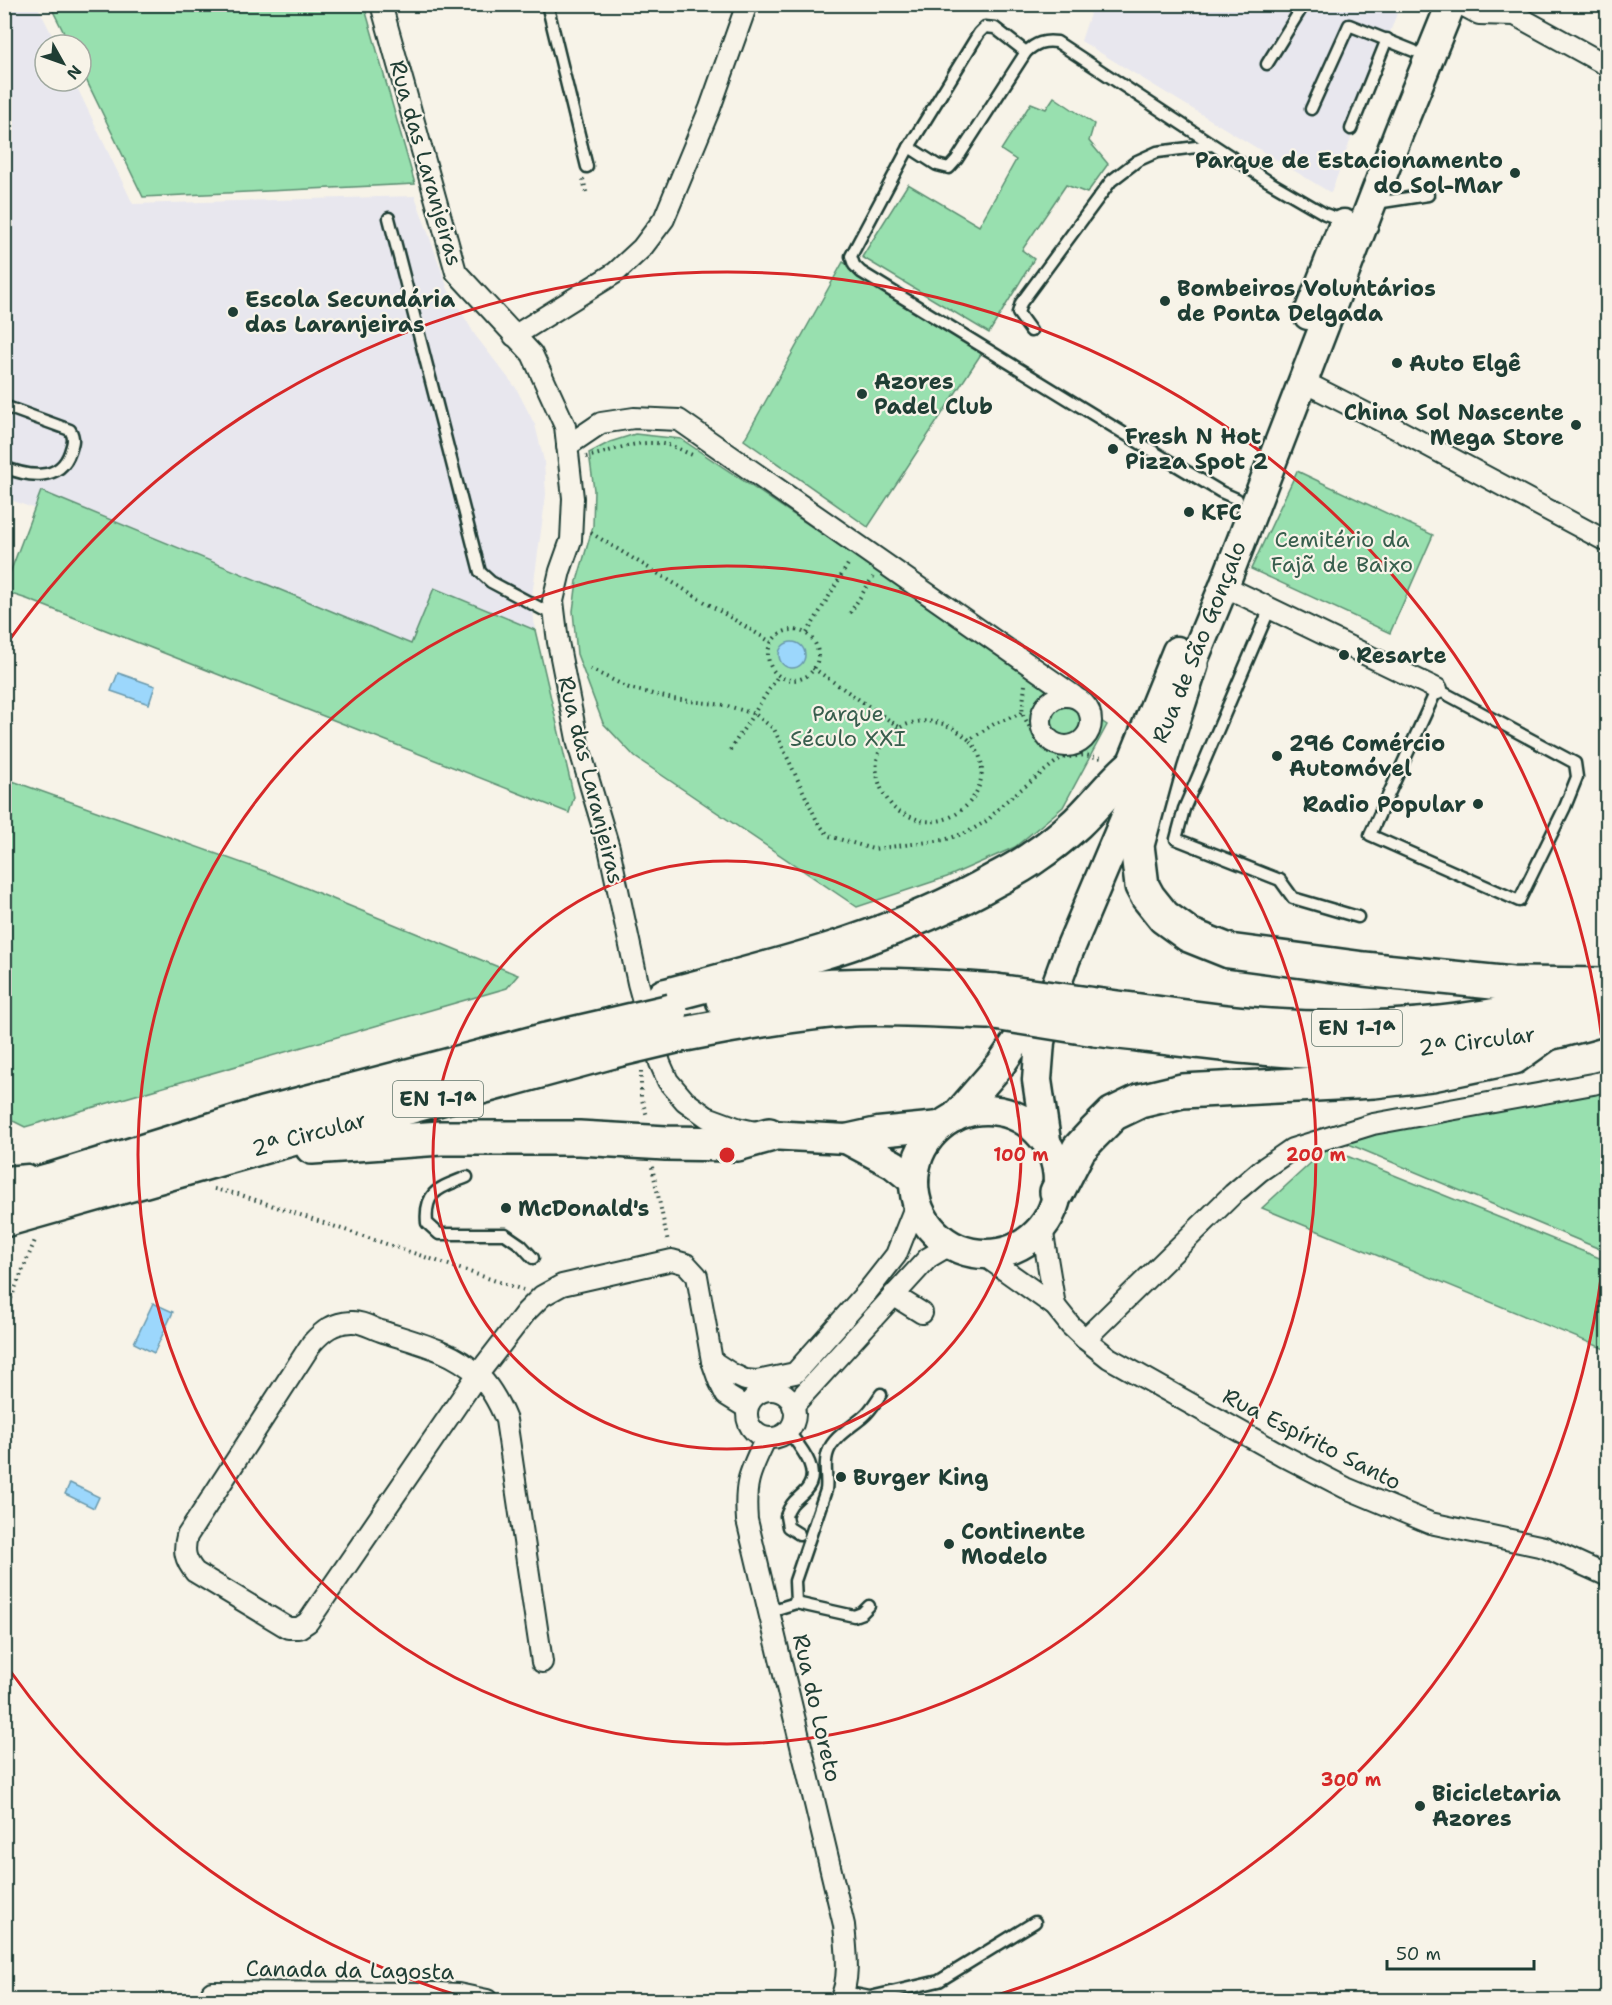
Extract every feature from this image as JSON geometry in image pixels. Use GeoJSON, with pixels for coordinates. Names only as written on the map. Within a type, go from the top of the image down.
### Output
{"type":"FeatureCollection","features":[{"type":"Feature","properties":{"kind":"highway"},"geometry":{"type":"LineString","coordinates":[[1191,665],[1160,761],[1137,845],[1142,886],[1164,917],[1188,935],[1229,951],[1364,969],[1512,984],[1608,987]]}},
{"type":"Feature","properties":{"kind":"highway"},"geometry":{"type":"LineString","coordinates":[[672,1014],[779,965],[867,939],[926,915],[981,888],[1034,858],[1078,822],[1108,788],[1131,767]]}},
{"type":"Feature","properties":{"kind":"highway","name":"EN 1-1ª"},"geometry":{"type":"LineString","coordinates":[[612,1038],[672,1014],[733,997],[794,988],[930,986],[992,1001],[1099,1017]]}},
{"type":"Feature","properties":{"kind":"highway","name":"2ª Circular"},"geometry":{"type":"LineString","coordinates":[[1099,1017],[1359,1028],[1449,1023],[1542,1007],[1608,987]]}},
{"type":"Feature","properties":{"kind":"highway","name":"2ª Circular"},"geometry":{"type":"LineString","coordinates":[[1099,1017],[1264,1048],[1357,1053],[1453,1048],[1549,1032],[1608,1017]]}},
{"type":"Feature","properties":{"kind":"highway"},"geometry":{"type":"LineString","coordinates":[[1057,1192],[1079,1149],[1113,1114],[1140,1101],[1182,1092],[1374,1081],[1432,1074],[1515,1057],[1549,1032]]}},
{"type":"Feature","properties":{"kind":"highway","name":"2ª Circular"},"geometry":{"type":"LineString","coordinates":[[4,1220],[262,1147],[612,1038]]}},
{"type":"Feature","properties":{"kind":"highway","name":"2ª Circular"},"geometry":{"type":"LineString","coordinates":[[4,1192],[51,1180],[263,1114],[535,1043],[612,1038]]}},
{"type":"Feature","properties":{"kind":"highway"},"geometry":{"type":"LineString","coordinates":[[262,1147],[321,1147],[452,1138],[579,1138],[737,1144],[769,1135]]}},
{"type":"Feature","properties":{"kind":"main road","name":"Rua de São Gonçalo"},"geometry":{"type":"LineString","coordinates":[[948,1122],[1001,1064],[1019,1038],[1131,767],[1431,4]]}},
{"type":"Feature","properties":{"kind":"main road","name":"Rua de São Gonçalo"},"geometry":{"type":"LineString","coordinates":[[1046,1141],[1037,1080],[1040,1042],[1049,1005],[1066,958],[1224,586],[1450,4]]}},
{"type":"Feature","properties":{"kind":"main road"},"geometry":{"type":"LineString","coordinates":[[975,1111],[995,1111],[1014,1116],[1032,1126],[1046,1141],[1054,1157],[1058,1174],[1057,1192],[1052,1211],[1042,1228],[1029,1240],[999,1253],[982,1254],[960,1250],[935,1233],[924,1219],[915,1191],[917,1161],[926,1142],[948,1122],[975,1111]]}},
{"type":"Feature","properties":{"kind":"main road","name":"Rua das Laranjeiras"},"geometry":{"type":"LineString","coordinates":[[769,1135],[846,1139],[948,1122]]}},
{"type":"Feature","properties":{"kind":"main road","name":"Rua das Laranjeiras"},"geometry":{"type":"LineString","coordinates":[[846,1139],[893,1164],[915,1191]]}},
{"type":"Feature","properties":{"kind":"street","name":"Rua das Laranjeiras"},"geometry":{"type":"LineString","coordinates":[[381,4],[456,272],[532,354],[565,426],[573,498],[572,521],[571,540],[560,570],[553,601],[555,616],[578,744],[609,848],[638,983],[660,1063],[668,1081],[684,1101],[707,1117],[737,1128],[769,1135]]}},
{"type":"Feature","properties":{"kind":"street"},"geometry":{"type":"LineString","coordinates":[[514,336],[615,273],[642,248],[664,219],[710,108],[747,4]]}},
{"type":"Feature","properties":{"kind":"street"},"geometry":{"type":"LineString","coordinates":[[1460,4],[1479,14],[1515,15],[1608,66]]}},
{"type":"Feature","properties":{"kind":"street"},"geometry":{"type":"LineString","coordinates":[[1304,382],[1608,542]]}},
{"type":"Feature","properties":{"kind":"street"},"geometry":{"type":"LineString","coordinates":[[567,454],[601,423],[633,418],[679,420],[1031,677],[1074,696],[1082,700],[1088,708],[1091,721],[1090,730],[1085,737],[1072,745],[1059,744],[1046,735],[1042,725],[1043,713],[1047,705],[1057,698],[1065,695],[1074,696]]}},
{"type":"Feature","properties":{"kind":"street"},"geometry":{"type":"LineString","coordinates":[[1224,586],[1437,689]]}},
{"type":"Feature","properties":{"kind":"street"},"geometry":{"type":"LineString","coordinates":[[1031,677],[1047,705]]}},
{"type":"Feature","properties":{"kind":"street"},"geometry":{"type":"LineString","coordinates":[[1085,1339],[1233,1194],[1260,1171],[1292,1149],[1373,1124],[1608,1080]]}},
{"type":"Feature","properties":{"kind":"street"},"geometry":{"type":"LineString","coordinates":[[788,1400],[776,1391],[761,1392],[750,1401],[746,1416],[752,1431],[774,1439],[788,1431],[794,1419],[788,1400],[795,1373],[867,1292],[896,1255],[915,1191]]}},
{"type":"Feature","properties":{"kind":"street"},"geometry":{"type":"LineString","coordinates":[[1042,1228],[1055,1306]]}},
{"type":"Feature","properties":{"kind":"street"},"geometry":{"type":"LineString","coordinates":[[788,1400],[928,1258],[950,1245]]}},
{"type":"Feature","properties":{"kind":"street","name":"Rua Espírito Santo"},"geometry":{"type":"LineString","coordinates":[[982,1254],[1055,1306],[1071,1326],[1109,1358],[1346,1488],[1430,1523],[1544,1547],[1608,1576]]}},
{"type":"Feature","properties":{"kind":"street"},"geometry":{"type":"LineString","coordinates":[[542,1662],[506,1420],[498,1401],[478,1374],[463,1363],[443,1352],[353,1321],[335,1324],[325,1329],[312,1343],[187,1536],[184,1546],[185,1556],[195,1572],[281,1626],[293,1629],[308,1622],[478,1374],[526,1312],[542,1296],[562,1285],[672,1260],[686,1264],[697,1276],[712,1361],[719,1382],[726,1395],[747,1408]]}},
{"type":"Feature","properties":{"kind":"street"},"geometry":{"type":"LineString","coordinates":[[893,1296],[922,1313]]}},
{"type":"Feature","properties":{"kind":"street"},"geometry":{"type":"LineString","coordinates":[[712,1361],[745,1380],[757,1381],[795,1373]]}},
{"type":"Feature","properties":{"kind":"street","name":"Rua do Loreto"},"geometry":{"type":"LineString","coordinates":[[766,1438],[748,1476],[747,1520],[844,1925],[847,1954],[842,1996]]}},
{"type":"Feature","properties":{"kind":"street","name":"Canada da Lagosta"},"geometry":{"type":"LineString","coordinates":[[212,1992],[438,1993],[458,1994],[487,2001]]}},
{"type":"Feature","properties":{"kind":"lane"},"geometry":{"type":"LineString","coordinates":[[547,4],[587,167]]}},
{"type":"Feature","properties":{"kind":"lane"},"geometry":{"type":"LineString","coordinates":[[1267,64],[1304,4]]}},
{"type":"Feature","properties":{"kind":"lane"},"geometry":{"type":"LineString","coordinates":[[1311,109],[1349,25],[1414,51]]}},
{"type":"Feature","properties":{"kind":"lane"},"geometry":{"type":"LineString","coordinates":[[1026,52],[995,28],[985,27],[979,33],[909,147],[851,256],[854,265],[1169,461],[1237,499]]}},
{"type":"Feature","properties":{"kind":"lane"},"geometry":{"type":"LineString","coordinates":[[1351,129],[1388,39]]}},
{"type":"Feature","properties":{"kind":"lane"},"geometry":{"type":"LineString","coordinates":[[909,147],[937,165],[949,168],[1026,52],[1034,44],[1047,41],[1057,42],[1268,181],[1325,214],[1345,221]]}},
{"type":"Feature","properties":{"kind":"lane"},"geometry":{"type":"LineString","coordinates":[[1031,331],[1018,313],[1021,303],[1111,181],[1137,161],[1157,152],[1212,146]]}},
{"type":"Feature","properties":{"kind":"lane"},"geometry":{"type":"LineString","coordinates":[[1372,203],[1428,195]]}},
{"type":"Feature","properties":{"kind":"lane"},"geometry":{"type":"LineString","coordinates":[[389,218],[480,572],[491,582],[555,616]]}},
{"type":"Feature","properties":{"kind":"lane"},"geometry":{"type":"LineString","coordinates":[[4,406],[70,430],[74,440],[66,462],[55,472],[36,475],[14,471],[4,466]]}},
{"type":"Feature","properties":{"kind":"lane"},"geometry":{"type":"LineString","coordinates":[[1270,608],[1184,808],[1176,839],[1280,880],[1293,898],[1358,916]]}},
{"type":"Feature","properties":{"kind":"lane"},"geometry":{"type":"LineString","coordinates":[[1437,689],[1575,763],[1577,777],[1520,901],[1370,835],[1437,689]]}},
{"type":"Feature","properties":{"kind":"lane"},"geometry":{"type":"LineString","coordinates":[[4,1172],[28,1170],[51,1180]]}},
{"type":"Feature","properties":{"kind":"lane"},"geometry":{"type":"LineString","coordinates":[[467,1178],[438,1189],[429,1198],[426,1212],[427,1223],[439,1234],[505,1234],[521,1245],[533,1258]]}},
{"type":"Feature","properties":{"kind":"lane"},"geometry":{"type":"LineString","coordinates":[[796,1604],[795,1581],[826,1490],[825,1465],[828,1452],[835,1440],[866,1414],[881,1394]]}},
{"type":"Feature","properties":{"kind":"lane"},"geometry":{"type":"LineString","coordinates":[[788,1431],[806,1455],[812,1471],[811,1482],[806,1491],[796,1497],[786,1516],[788,1527],[799,1534]]}},
{"type":"Feature","properties":{"kind":"lane"},"geometry":{"type":"LineString","coordinates":[[770,1611],[796,1604],[854,1616],[862,1613],[869,1606]]}},
{"type":"Feature","properties":{"kind":"lane"},"geometry":{"type":"LineString","coordinates":[[842,1996],[870,1997],[939,1981],[1035,1922]]}},
{"type":"Feature","properties":{"kind":"path"},"geometry":{"type":"LineString","coordinates":[[567,454],[613,452],[635,443],[663,444],[695,456],[704,462]]}},
{"type":"Feature","properties":{"kind":"path"},"geometry":{"type":"LineString","coordinates":[[572,521],[771,642]]}},
{"type":"Feature","properties":{"kind":"path"},"geometry":{"type":"LineString","coordinates":[[807,633],[850,560],[858,566]]}},
{"type":"Feature","properties":{"kind":"path"},"geometry":{"type":"LineString","coordinates":[[866,571],[883,583]]}},
{"type":"Feature","properties":{"kind":"path"},"geometry":{"type":"LineString","coordinates":[[850,613],[873,576]]}},
{"type":"Feature","properties":{"kind":"path"},"geometry":{"type":"LineString","coordinates":[[784,630],[799,630],[807,633],[813,639],[818,652],[813,668],[803,678],[793,681],[778,676],[772,670],[767,657],[771,642],[784,630]]}},
{"type":"Feature","properties":{"kind":"path"},"geometry":{"type":"LineString","coordinates":[[813,668],[899,728]]}},
{"type":"Feature","properties":{"kind":"path"},"geometry":{"type":"LineString","coordinates":[[590,669],[629,688],[673,699],[724,705],[755,714],[774,729],[818,823],[829,836],[873,849],[944,840],[968,832],[988,820],[1005,802],[1062,758],[1085,755],[1131,767]]}},
{"type":"Feature","properties":{"kind":"path"},"geometry":{"type":"LineString","coordinates":[[730,750],[778,676]]}},
{"type":"Feature","properties":{"kind":"path"},"geometry":{"type":"LineString","coordinates":[[1031,677],[1022,713],[1038,742],[1062,758]]}},
{"type":"Feature","properties":{"kind":"path"},"geometry":{"type":"LineString","coordinates":[[970,741],[976,747],[983,770],[975,794],[961,812],[938,822],[923,822],[895,809],[885,796],[877,780],[876,762],[890,734],[904,724],[930,721],[945,723],[957,729],[969,740],[994,724],[1022,713]]}},
{"type":"Feature","properties":{"kind":"path"},"geometry":{"type":"LineString","coordinates":[[652,1166],[672,1260]]}},
{"type":"Feature","properties":{"kind":"path"},"geometry":{"type":"LineString","coordinates":[[207,1189],[238,1194],[542,1296]]}},
{"type":"Feature","properties":{"kind":"path"},"geometry":{"type":"LineString","coordinates":[[4,1315],[33,1240],[39,1234]]}},
{"type":"Feature","properties":{"kind":"shaded area","name":"Escola Secundária das Laranjeiras"},"geometry":{"type":"Polygon","coordinates":[[[4,5],[37,5],[51,33],[33,33],[33,93],[80,93],[133,204],[415,196],[448,289],[475,335],[516,388],[535,425],[544,461],[546,495],[532,596],[535,630],[434,588],[411,644],[5,498],[4,5]]]}},
{"type":"Feature","properties":{"kind":"shaded area"},"geometry":{"type":"Polygon","coordinates":[[[1093,5],[1400,5],[1331,193],[1081,41],[1093,5]]]}},
{"type":"Feature","properties":{"kind":"green space"},"geometry":{"type":"Polygon","coordinates":[[[50,5],[364,5],[415,184],[143,197],[93,93],[93,33],[64,33],[50,5]]]}},
{"type":"Feature","properties":{"kind":"green space"},"geometry":{"type":"Polygon","coordinates":[[[1054,97],[1094,124],[1089,141],[1108,164],[1087,193],[1066,185],[1022,250],[1034,259],[989,333],[862,257],[908,184],[979,226],[1016,160],[1001,150],[1031,103],[1046,109],[1054,97]]]}},
{"type":"Feature","properties":{"kind":"green space","name":"Azores Padel Club"},"geometry":{"type":"Polygon","coordinates":[[[843,262],[985,348],[868,527],[744,440],[843,262]]]}},
{"type":"Feature","properties":{"kind":"green space","name":"Parque Século XXI"},"geometry":{"type":"Polygon","coordinates":[[[635,434],[681,439],[1107,725],[1063,807],[1015,847],[947,877],[857,907],[635,757],[603,723],[577,654],[573,611],[577,581],[593,526],[594,490],[589,453],[610,442],[635,434]]]}},
{"type":"Feature","properties":{"kind":"green space","name":"Cemitério da Fajã de Baixo"},"geometry":{"type":"Polygon","coordinates":[[[1297,471],[1433,535],[1390,633],[1251,569],[1297,471]]]}},
{"type":"Feature","properties":{"kind":"green space"},"geometry":{"type":"Polygon","coordinates":[[[41,491],[411,644],[434,588],[535,630],[574,797],[569,813],[5,592],[5,586],[41,491]]]}},
{"type":"Feature","properties":{"kind":"green space"},"geometry":{"type":"Polygon","coordinates":[[[4,778],[267,872],[518,975],[507,988],[25,1127],[5,1117],[4,778]]]}},
{"type":"Feature","properties":{"kind":"green space"},"geometry":{"type":"Polygon","coordinates":[[[1607,1085],[1607,1252],[1339,1140],[1607,1085]]]}},
{"type":"Feature","properties":{"kind":"green space"},"geometry":{"type":"Polygon","coordinates":[[[1327,1148],[1607,1261],[1607,1350],[1262,1208],[1327,1148]]]}},
{"type":"Feature","properties":{"kind":"water"},"geometry":{"type":"Polygon","coordinates":[[[792,642],[801,646],[805,655],[801,664],[792,668],[783,664],[779,655],[783,646],[792,642]]]}},
{"type":"Feature","properties":{"kind":"water"},"geometry":{"type":"Polygon","coordinates":[[[118,673],[155,686],[149,704],[111,691],[118,673]]]}},
{"type":"Feature","properties":{"kind":"water"},"geometry":{"type":"Polygon","coordinates":[[[153,1303],[173,1312],[154,1353],[134,1343],[153,1303]]]}},
{"type":"Feature","properties":{"kind":"water"},"geometry":{"type":"Polygon","coordinates":[[[70,1483],[99,1497],[94,1508],[65,1494],[70,1483]]]}},
{"type":"Feature","properties":{"kind":"place","name":"Parque de Estacionamento do Sol-Mar"},"geometry":{"type":"Point","coordinates":[1515,173]}},
{"type":"Feature","properties":{"kind":"place","name":"Bombeiros Voluntários de Ponta Delgada"},"geometry":{"type":"Point","coordinates":[1165,301]}},
{"type":"Feature","properties":{"kind":"place","name":"Escola Secundária das Laranjeiras"},"geometry":{"type":"Point","coordinates":[233,312]}},
{"type":"Feature","properties":{"kind":"place","name":"Auto Elgê"},"geometry":{"type":"Point","coordinates":[1397,363]}},
{"type":"Feature","properties":{"kind":"place","name":"Azores Padel Club"},"geometry":{"type":"Point","coordinates":[862,394]}},
{"type":"Feature","properties":{"kind":"place","name":"China Sol Nascente Mega Store"},"geometry":{"type":"Point","coordinates":[1576,425]}},
{"type":"Feature","properties":{"kind":"place","name":"Fresh N Hot Pizza Spot 2"},"geometry":{"type":"Point","coordinates":[1113,449]}},
{"type":"Feature","properties":{"kind":"place","name":"KFC"},"geometry":{"type":"Point","coordinates":[1189,512]}},
{"type":"Feature","properties":{"kind":"place","name":"Resarte"},"geometry":{"type":"Point","coordinates":[1344,655]}},
{"type":"Feature","properties":{"kind":"place","name":"296 Comércio Automóvel"},"geometry":{"type":"Point","coordinates":[1277,756]}},
{"type":"Feature","properties":{"kind":"place","name":"Radio Popular"},"geometry":{"type":"Point","coordinates":[1478,804]}},
{"type":"Feature","properties":{"kind":"place","name":"McDonald's"},"geometry":{"type":"Point","coordinates":[506,1208]}},
{"type":"Feature","properties":{"kind":"place","name":"Burger King"},"geometry":{"type":"Point","coordinates":[841,1477]}},
{"type":"Feature","properties":{"kind":"place","name":"Continente Modelo"},"geometry":{"type":"Point","coordinates":[949,1544]}},
{"type":"Feature","properties":{"kind":"place","name":"Bicicletaria Azores"},"geometry":{"type":"Point","coordinates":[1420,1806]}}]}
